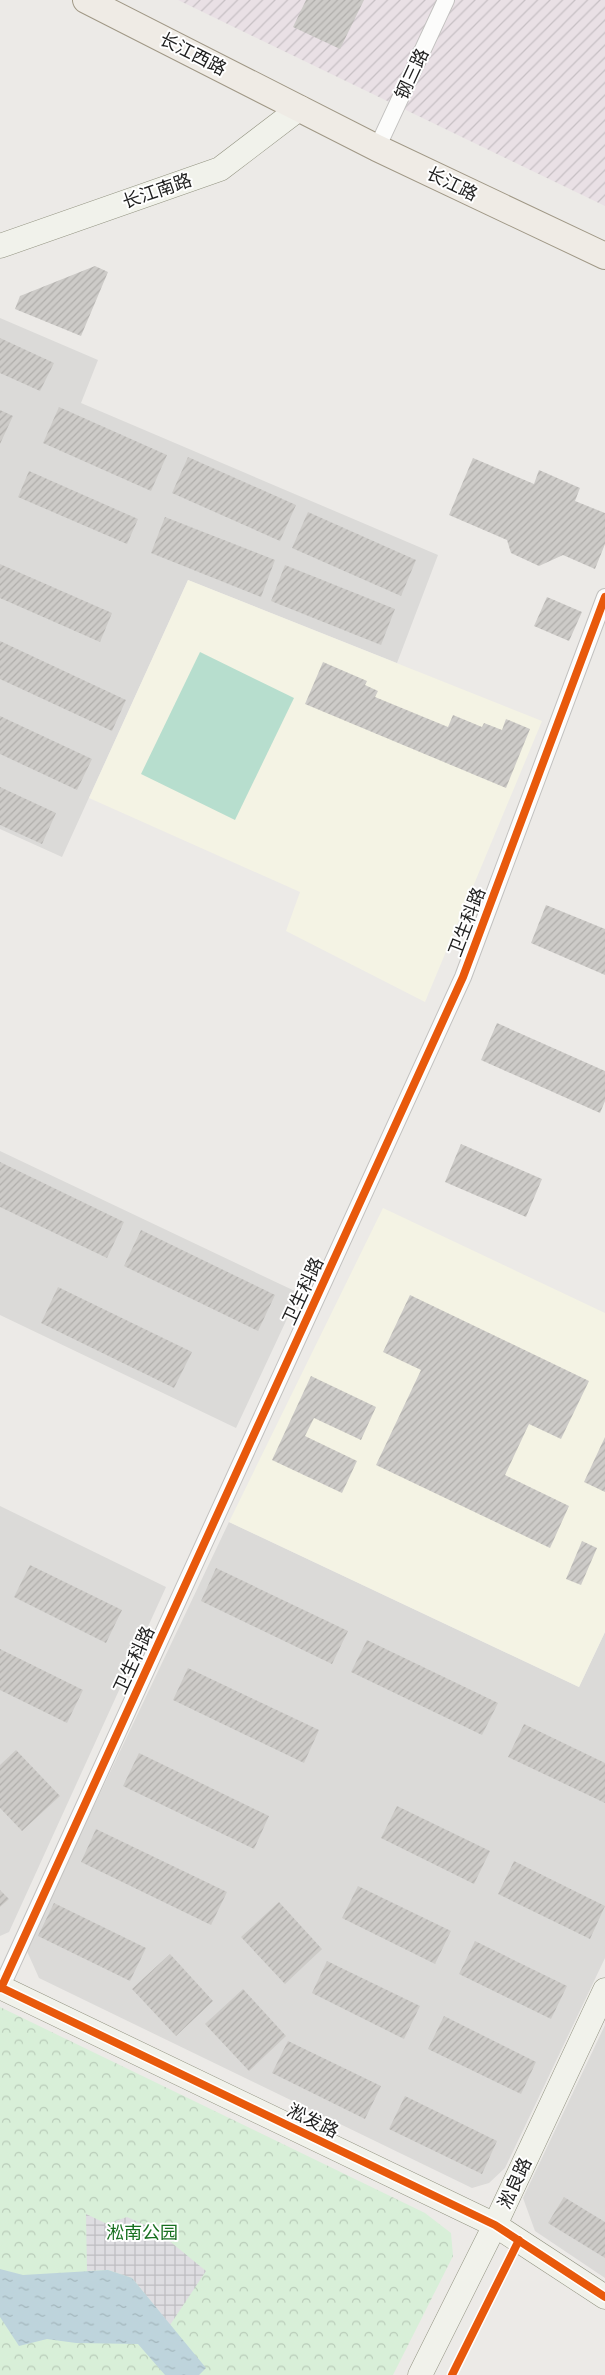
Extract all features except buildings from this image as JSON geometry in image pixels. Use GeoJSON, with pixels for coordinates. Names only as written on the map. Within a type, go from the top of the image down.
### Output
{"type":"FeatureCollection","features":[{"type":"Feature","properties":{"kind":"main road","name":"长江西路"},"geometry":{"type":"LineString","coordinates":[[86,0],[300,108]]}},
{"type":"Feature","properties":{"kind":"main road","name":"长江路"},"geometry":{"type":"LineString","coordinates":[[300,108],[377,148],[602,256]]}},
{"type":"Feature","properties":{"kind":"street","name":"钢三路"},"geometry":{"type":"LineString","coordinates":[[377,148],[446,0]]}},
{"type":"Feature","properties":{"kind":"street","name":"长江南路"},"geometry":{"type":"LineString","coordinates":[[0,246],[220,169],[300,108]]}},
{"type":"Feature","properties":{"kind":"street","name":"卫生科路"},"geometry":{"type":"LineString","coordinates":[[1,1987],[463,977],[605,596]]}},
{"type":"Feature","properties":{"kind":"street","name":"淞发路"},"geometry":{"type":"LineString","coordinates":[[1,1987],[495,2224],[605,2297]]}},
{"type":"Feature","properties":{"kind":"street","name":"淞良路"},"geometry":{"type":"LineString","coordinates":[[420,2375],[495,2224],[605,1990]]}},
{"type":"Feature","properties":{"kind":"shaded area"},"geometry":{"type":"Polygon","coordinates":[[[178,0],[605,0],[605,206],[178,0]]]}},
{"type":"Feature","properties":{"kind":"shaded area"},"geometry":{"type":"Polygon","coordinates":[[[0,318],[98,360],[81,403],[438,555],[397,663],[188,580],[62,857],[0,829],[0,318]]]}},
{"type":"Feature","properties":{"kind":"shaded area"},"geometry":{"type":"Polygon","coordinates":[[[188,580],[542,721],[425,1002],[286,931],[300,892],[89,798],[188,580]]]}},
{"type":"Feature","properties":{"kind":"shaded area"},"geometry":{"type":"Polygon","coordinates":[[[0,1151],[299,1293],[236,1428],[0,1315],[0,1151]]]}},
{"type":"Feature","properties":{"kind":"shaded area"},"geometry":{"type":"Polygon","coordinates":[[[383,1208],[605,1313],[605,1632],[579,1687],[229,1522],[383,1208]]]}},
{"type":"Feature","properties":{"kind":"shaded area"},"geometry":{"type":"Polygon","coordinates":[[[0,1506],[166,1587],[9,1932],[0,1936],[0,1506]]]}},
{"type":"Feature","properties":{"kind":"shaded area"},"geometry":{"type":"Polygon","coordinates":[[[229,1522],[579,1687],[605,1632],[605,1958],[505,2168],[489,2183],[472,2188],[39,1978],[26,1949],[229,1522]]]}},
{"type":"Feature","properties":{"kind":"shaded area"},"geometry":{"type":"Polygon","coordinates":[[[605,2025],[605,2278],[535,2231],[523,2198],[605,2025]]]}},
{"type":"Feature","properties":{"kind":"shaded area"},"geometry":{"type":"Polygon","coordinates":[[[86,2214],[107,2224],[127,2217],[156,2230],[206,2271],[170,2325],[132,2278],[108,2270],[87,2271],[86,2214]]]}},
{"type":"Feature","properties":{"kind":"green space"},"geometry":{"type":"Polygon","coordinates":[[[200,652],[294,698],[235,820],[141,774],[200,652]]]}},
{"type":"Feature","properties":{"kind":"green space","name":"淞南公园"},"geometry":{"type":"Polygon","coordinates":[[[0,2007],[425,2213],[451,2233],[453,2256],[393,2375],[0,2375],[0,2007]]]}},
{"type":"Feature","properties":{"kind":"water"},"geometry":{"type":"Polygon","coordinates":[[[0,2269],[23,2275],[108,2270],[132,2278],[206,2368],[199,2375],[165,2375],[138,2344],[76,2343],[47,2339],[19,2346],[0,2317],[0,2269]]]}},
{"type":"Feature","properties":{"kind":"cycle path"},"geometry":{"type":"LineString","coordinates":[[1,1988],[463,977],[605,597]]}},
{"type":"Feature","properties":{"kind":"cycle path"},"geometry":{"type":"LineString","coordinates":[[0,1987],[495,2225],[605,2297]]}},
{"type":"Feature","properties":{"kind":"cycle path"},"geometry":{"type":"LineString","coordinates":[[452,2375],[519,2240]]}}]}
